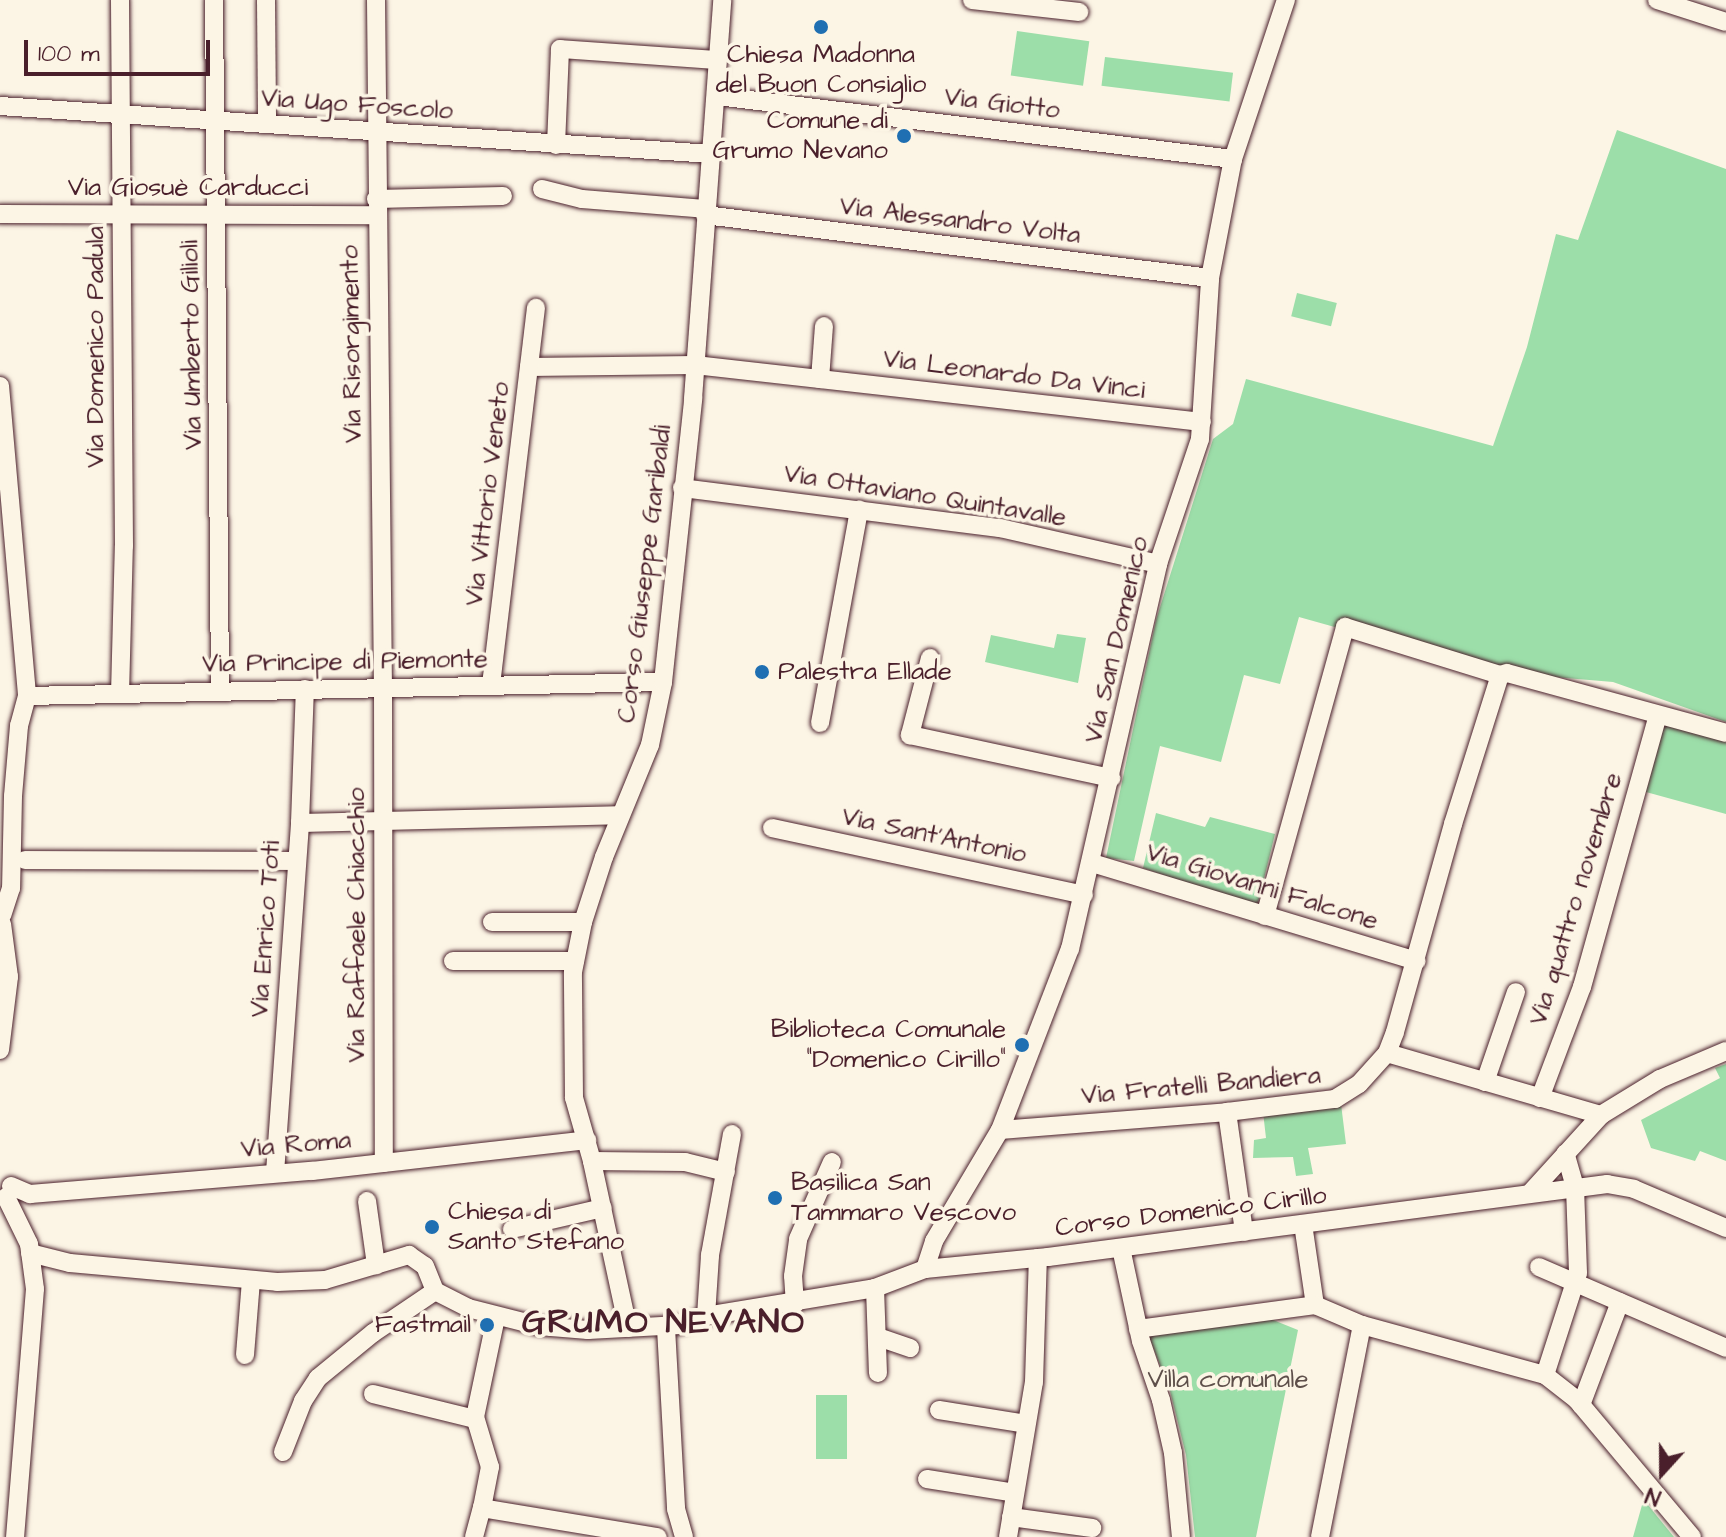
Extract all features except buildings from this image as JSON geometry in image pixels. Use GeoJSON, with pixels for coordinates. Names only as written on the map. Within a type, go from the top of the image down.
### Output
{"type":"FeatureCollection","features":[{"type":"Feature","properties":{"kind":"street","name":"Via Domenico Padula"},"geometry":{"type":"LineString","coordinates":[[120,0],[124,546],[120,694]]}},
{"type":"Feature","properties":{"kind":"street","name":"Via Umberto Gilioli"},"geometry":{"type":"LineString","coordinates":[[214,0],[220,690]]}},
{"type":"Feature","properties":{"kind":"street"},"geometry":{"type":"LineString","coordinates":[[266,0],[267,124]]}},
{"type":"Feature","properties":{"kind":"street","name":"Via Risorgimento"},"geometry":{"type":"LineString","coordinates":[[376,0],[383,687]]}},
{"type":"Feature","properties":{"kind":"street","name":"Corso Giuseppe Garibaldi"},"geometry":{"type":"LineString","coordinates":[[636,1328],[574,1085],[575,961],[583,922],[619,815],[650,745],[663,682],[682,488],[699,365],[705,212],[717,96],[722,0]]}},
{"type":"Feature","properties":{"kind":"street"},"geometry":{"type":"LineString","coordinates":[[972,0],[1079,12]]}},
{"type":"Feature","properties":{"kind":"street","name":"Via San Domenico"},"geometry":{"type":"LineString","coordinates":[[925,1269],[934,1241],[1000,1130],[1049,1010],[1084,895],[1154,563],[1193,462],[1202,422],[1210,278],[1233,159],[1286,0]]}},
{"type":"Feature","properties":{"kind":"street"},"geometry":{"type":"LineString","coordinates":[[1657,0],[1726,22]]}},
{"type":"Feature","properties":{"kind":"street"},"geometry":{"type":"LineString","coordinates":[[556,145],[560,49],[718,60]]}},
{"type":"Feature","properties":{"kind":"street","name":"Via Giotto"},"geometry":{"type":"LineString","coordinates":[[717,96],[1233,159]]}},
{"type":"Feature","properties":{"kind":"street","name":"Via Ugo Foscolo"},"geometry":{"type":"LineString","coordinates":[[0,106],[375,134],[711,154]]}},
{"type":"Feature","properties":{"kind":"street","name":"Via Alessandro Volta"},"geometry":{"type":"LineString","coordinates":[[542,189],[582,199],[705,212],[1210,278]]}},
{"type":"Feature","properties":{"kind":"street","name":"Via Giosuè Carducci"},"geometry":{"type":"LineString","coordinates":[[0,214],[376,207],[503,196]]}},
{"type":"Feature","properties":{"kind":"street","name":"Via Vittorio Veneto"},"geometry":{"type":"LineString","coordinates":[[491,685],[536,308]]}},
{"type":"Feature","properties":{"kind":"street"},"geometry":{"type":"LineString","coordinates":[[820,379],[824,326]]}},
{"type":"Feature","properties":{"kind":"street","name":"Via Leonardo Da Vinci"},"geometry":{"type":"LineString","coordinates":[[529,367],[699,365],[1202,422]]}},
{"type":"Feature","properties":{"kind":"street"},"geometry":{"type":"LineString","coordinates":[[0,394],[27,696],[7,796],[0,1050]]}},
{"type":"Feature","properties":{"kind":"street","name":"Via Ottaviano Quintavalle"},"geometry":{"type":"LineString","coordinates":[[682,488],[1000,528],[1154,563]]}},
{"type":"Feature","properties":{"kind":"street"},"geometry":{"type":"LineString","coordinates":[[820,723],[859,510]]}},
{"type":"Feature","properties":{"kind":"street"},"geometry":{"type":"LineString","coordinates":[[1265,916],[1345,627],[1498,677],[1507,673],[1726,733]]}},
{"type":"Feature","properties":{"kind":"street"},"geometry":{"type":"LineString","coordinates":[[930,658],[910,735],[1111,778]]}},
{"type":"Feature","properties":{"kind":"street","name":"Via Fratelli Bandiera"},"geometry":{"type":"LineString","coordinates":[[1000,1130],[1227,1112],[1335,1099],[1359,1084],[1387,1053],[1417,961],[1453,824],[1498,677]]}},
{"type":"Feature","properties":{"kind":"street","name":"Via Principe di Piemonte"},"geometry":{"type":"LineString","coordinates":[[27,696],[663,682]]}},
{"type":"Feature","properties":{"kind":"street","name":"Via Raffaele Chiacchio"},"geometry":{"type":"LineString","coordinates":[[383,687],[384,1163]]}},
{"type":"Feature","properties":{"kind":"street","name":"Via Enrico Toti"},"geometry":{"type":"LineString","coordinates":[[275,1173],[300,823],[305,689]]}},
{"type":"Feature","properties":{"kind":"street","name":"Via quattro novembre"},"geometry":{"type":"LineString","coordinates":[[1540,1098],[1582,987],[1658,715]]}},
{"type":"Feature","properties":{"kind":"street"},"geometry":{"type":"LineString","coordinates":[[300,823],[619,815]]}},
{"type":"Feature","properties":{"kind":"street","name":"Via Sant'Antonio"},"geometry":{"type":"LineString","coordinates":[[772,828],[1084,895]]}},
{"type":"Feature","properties":{"kind":"street"},"geometry":{"type":"LineString","coordinates":[[25,860],[297,861]]}},
{"type":"Feature","properties":{"kind":"street","name":"Via Giovanni Falcone"},"geometry":{"type":"LineString","coordinates":[[1092,863],[1417,961]]}},
{"type":"Feature","properties":{"kind":"street"},"geometry":{"type":"LineString","coordinates":[[492,922],[583,922]]}},
{"type":"Feature","properties":{"kind":"street"},"geometry":{"type":"LineString","coordinates":[[453,961],[575,961]]}},
{"type":"Feature","properties":{"kind":"street"},"geometry":{"type":"LineString","coordinates":[[1485,1082],[1516,992]]}},
{"type":"Feature","properties":{"kind":"street"},"geometry":{"type":"LineString","coordinates":[[1529,1193],[1601,1115],[1660,1079],[1726,1051]]}},
{"type":"Feature","properties":{"kind":"street"},"geometry":{"type":"LineString","coordinates":[[1387,1053],[1601,1115]]}},
{"type":"Feature","properties":{"kind":"street"},"geometry":{"type":"LineString","coordinates":[[1227,1112],[1244,1232]]}},
{"type":"Feature","properties":{"kind":"street"},"geometry":{"type":"LineString","coordinates":[[706,1316],[710,1255],[732,1134]]}},
{"type":"Feature","properties":{"kind":"street","name":"Via Roma"},"geometry":{"type":"LineString","coordinates":[[4,1190],[30,1194],[275,1173],[587,1140]]}},
{"type":"Feature","properties":{"kind":"street"},"geometry":{"type":"LineString","coordinates":[[1545,1375],[1578,1273],[1575,1187],[1565,1153]]}},
{"type":"Feature","properties":{"kind":"street"},"geometry":{"type":"LineString","coordinates":[[592,1161],[685,1162],[726,1172]]}},
{"type":"Feature","properties":{"kind":"street"},"geometry":{"type":"LineString","coordinates":[[795,1304],[793,1276],[798,1239],[832,1162]]}},
{"type":"Feature","properties":{"kind":"street","name":"Corso Domenico Cirillo"},"geometry":{"type":"LineString","coordinates":[[435,1291],[496,1317],[539,1326],[588,1330],[673,1327],[706,1316],[795,1304],[875,1288],[925,1269],[1121,1248],[1575,1187],[1620,1185],[1726,1228]]}},
{"type":"Feature","properties":{"kind":"street"},"geometry":{"type":"LineString","coordinates":[[4,1190],[30,1253],[35,1289],[15,1537]]}},
{"type":"Feature","properties":{"kind":"street"},"geometry":{"type":"LineString","coordinates":[[367,1201],[376,1265]]}},
{"type":"Feature","properties":{"kind":"street"},"geometry":{"type":"LineString","coordinates":[[512,1229],[603,1208]]}},
{"type":"Feature","properties":{"kind":"street"},"geometry":{"type":"LineString","coordinates":[[1303,1224],[1315,1305]]}},
{"type":"Feature","properties":{"kind":"street"},"geometry":{"type":"LineString","coordinates":[[1121,1248],[1138,1329],[1161,1400],[1173,1453],[1181,1537]]}},
{"type":"Feature","properties":{"kind":"street"},"geometry":{"type":"LineString","coordinates":[[30,1253],[49,1260],[251,1281],[325,1280],[409,1255],[425,1266],[435,1291],[373,1333],[318,1378],[303,1401],[283,1452]]}},
{"type":"Feature","properties":{"kind":"street"},"geometry":{"type":"LineString","coordinates":[[1008,1537],[1034,1382],[1038,1258]]}},
{"type":"Feature","properties":{"kind":"street"},"geometry":{"type":"LineString","coordinates":[[1539,1267],[1726,1348]]}},
{"type":"Feature","properties":{"kind":"street"},"geometry":{"type":"LineString","coordinates":[[245,1355],[251,1281]]}},
{"type":"Feature","properties":{"kind":"street"},"geometry":{"type":"LineString","coordinates":[[875,1288],[878,1373]]}},
{"type":"Feature","properties":{"kind":"street"},"geometry":{"type":"LineString","coordinates":[[1581,1405],[1620,1302]]}},
{"type":"Feature","properties":{"kind":"street"},"geometry":{"type":"LineString","coordinates":[[1138,1329],[1315,1305],[1362,1325],[1545,1375],[1581,1405],[1692,1537]]}},
{"type":"Feature","properties":{"kind":"street"},"geometry":{"type":"LineString","coordinates":[[474,1537],[490,1467],[475,1419],[496,1317]]}},
{"type":"Feature","properties":{"kind":"street"},"geometry":{"type":"LineString","coordinates":[[1320,1537],[1362,1325]]}},
{"type":"Feature","properties":{"kind":"street"},"geometry":{"type":"LineString","coordinates":[[673,1327],[676,1509],[684,1537]]}},
{"type":"Feature","properties":{"kind":"street"},"geometry":{"type":"LineString","coordinates":[[878,1337],[910,1348]]}},
{"type":"Feature","properties":{"kind":"street"},"geometry":{"type":"LineString","coordinates":[[373,1394],[475,1419]]}},
{"type":"Feature","properties":{"kind":"street"},"geometry":{"type":"LineString","coordinates":[[939,1410],[1026,1424]]}},
{"type":"Feature","properties":{"kind":"street"},"geometry":{"type":"LineString","coordinates":[[927,1479],[1015,1493]]}},
{"type":"Feature","properties":{"kind":"street"},"geometry":{"type":"LineString","coordinates":[[482,1508],[658,1537]]}},
{"type":"Feature","properties":{"kind":"street"},"geometry":{"type":"LineString","coordinates":[[1011,1517],[1092,1528]]}},
{"type":"Feature","properties":{"kind":"green space"},"geometry":{"type":"Polygon","coordinates":[[[1017,31],[1089,41],[1083,86],[1011,76],[1017,31]]]}},
{"type":"Feature","properties":{"kind":"green space"},"geometry":{"type":"Polygon","coordinates":[[[1105,57],[1233,73],[1230,102],[1101,86],[1105,57]]]}},
{"type":"Feature","properties":{"kind":"green space"},"geometry":{"type":"Polygon","coordinates":[[[1617,130],[1726,169],[1726,722],[1613,682],[1495,672],[1299,617],[1280,684],[1244,675],[1221,762],[1160,746],[1134,861],[1106,858],[1156,620],[1213,439],[1233,424],[1246,379],[1493,446],[1527,347],[1556,234],[1578,240],[1617,130]]]}},
{"type":"Feature","properties":{"kind":"green space"},"geometry":{"type":"Polygon","coordinates":[[[1297,293],[1337,303],[1331,326],[1291,316],[1297,293]]]}},
{"type":"Feature","properties":{"kind":"green space"},"geometry":{"type":"Polygon","coordinates":[[[1057,634],[1086,638],[1078,683],[985,662],[991,635],[1054,648],[1057,634]]]}},
{"type":"Feature","properties":{"kind":"green space"},"geometry":{"type":"Polygon","coordinates":[[[1665,723],[1726,740],[1726,814],[1646,792],[1665,723]]]}},
{"type":"Feature","properties":{"kind":"green space"},"geometry":{"type":"Polygon","coordinates":[[[1156,813],[1205,827],[1210,817],[1275,834],[1257,907],[1143,868],[1156,813]]]}},
{"type":"Feature","properties":{"kind":"green space"},"geometry":{"type":"Polygon","coordinates":[[[1726,1064],[1726,1161],[1700,1151],[1695,1161],[1651,1148],[1641,1120],[1720,1078],[1715,1068],[1726,1064]]]}},
{"type":"Feature","properties":{"kind":"green space"},"geometry":{"type":"Polygon","coordinates":[[[1341,1104],[1346,1144],[1308,1148],[1313,1174],[1296,1176],[1293,1157],[1253,1158],[1254,1140],[1266,1138],[1263,1112],[1341,1104]]]}},
{"type":"Feature","properties":{"kind":"green space","name":"Villa comunale"},"geometry":{"type":"Polygon","coordinates":[[[1268,1318],[1298,1330],[1256,1537],[1195,1537],[1186,1455],[1170,1391],[1146,1329],[1268,1318]]]}},
{"type":"Feature","properties":{"kind":"green space"},"geometry":{"type":"Polygon","coordinates":[[[816,1395],[847,1395],[847,1459],[816,1459],[816,1395]]]}},
{"type":"Feature","properties":{"kind":"green space"},"geometry":{"type":"Polygon","coordinates":[[[1642,1505],[1648,1505],[1674,1537],[1633,1537],[1642,1505]]]}},
{"type":"Feature","properties":{"kind":"place","name":"Chiesa Madonna del Buon Consiglio"},"geometry":{"type":"Point","coordinates":[821,27]}},
{"type":"Feature","properties":{"kind":"place","name":"Comune di Grumo Nevano"},"geometry":{"type":"Point","coordinates":[904,136]}},
{"type":"Feature","properties":{"kind":"place","name":"Palestra Ellade"},"geometry":{"type":"Point","coordinates":[762,672]}},
{"type":"Feature","properties":{"kind":"place","name":"Biblioteca Comunale \"Domenico Cirillo\""},"geometry":{"type":"Point","coordinates":[1022,1045]}},
{"type":"Feature","properties":{"kind":"place","name":"Basilica San Tammaro Vescovo"},"geometry":{"type":"Point","coordinates":[775,1198]}},
{"type":"Feature","properties":{"kind":"place","name":"Chiesa di Santo Stefano"},"geometry":{"type":"Point","coordinates":[432,1227]}},
{"type":"Feature","properties":{"kind":"place","name":"Fastmail"},"geometry":{"type":"Point","coordinates":[487,1325]}},
{"type":"Feature","properties":{"kind":"district","name":"GRUMO NEVANO"},"geometry":{"type":"Point","coordinates":[664,1323]}}]}
